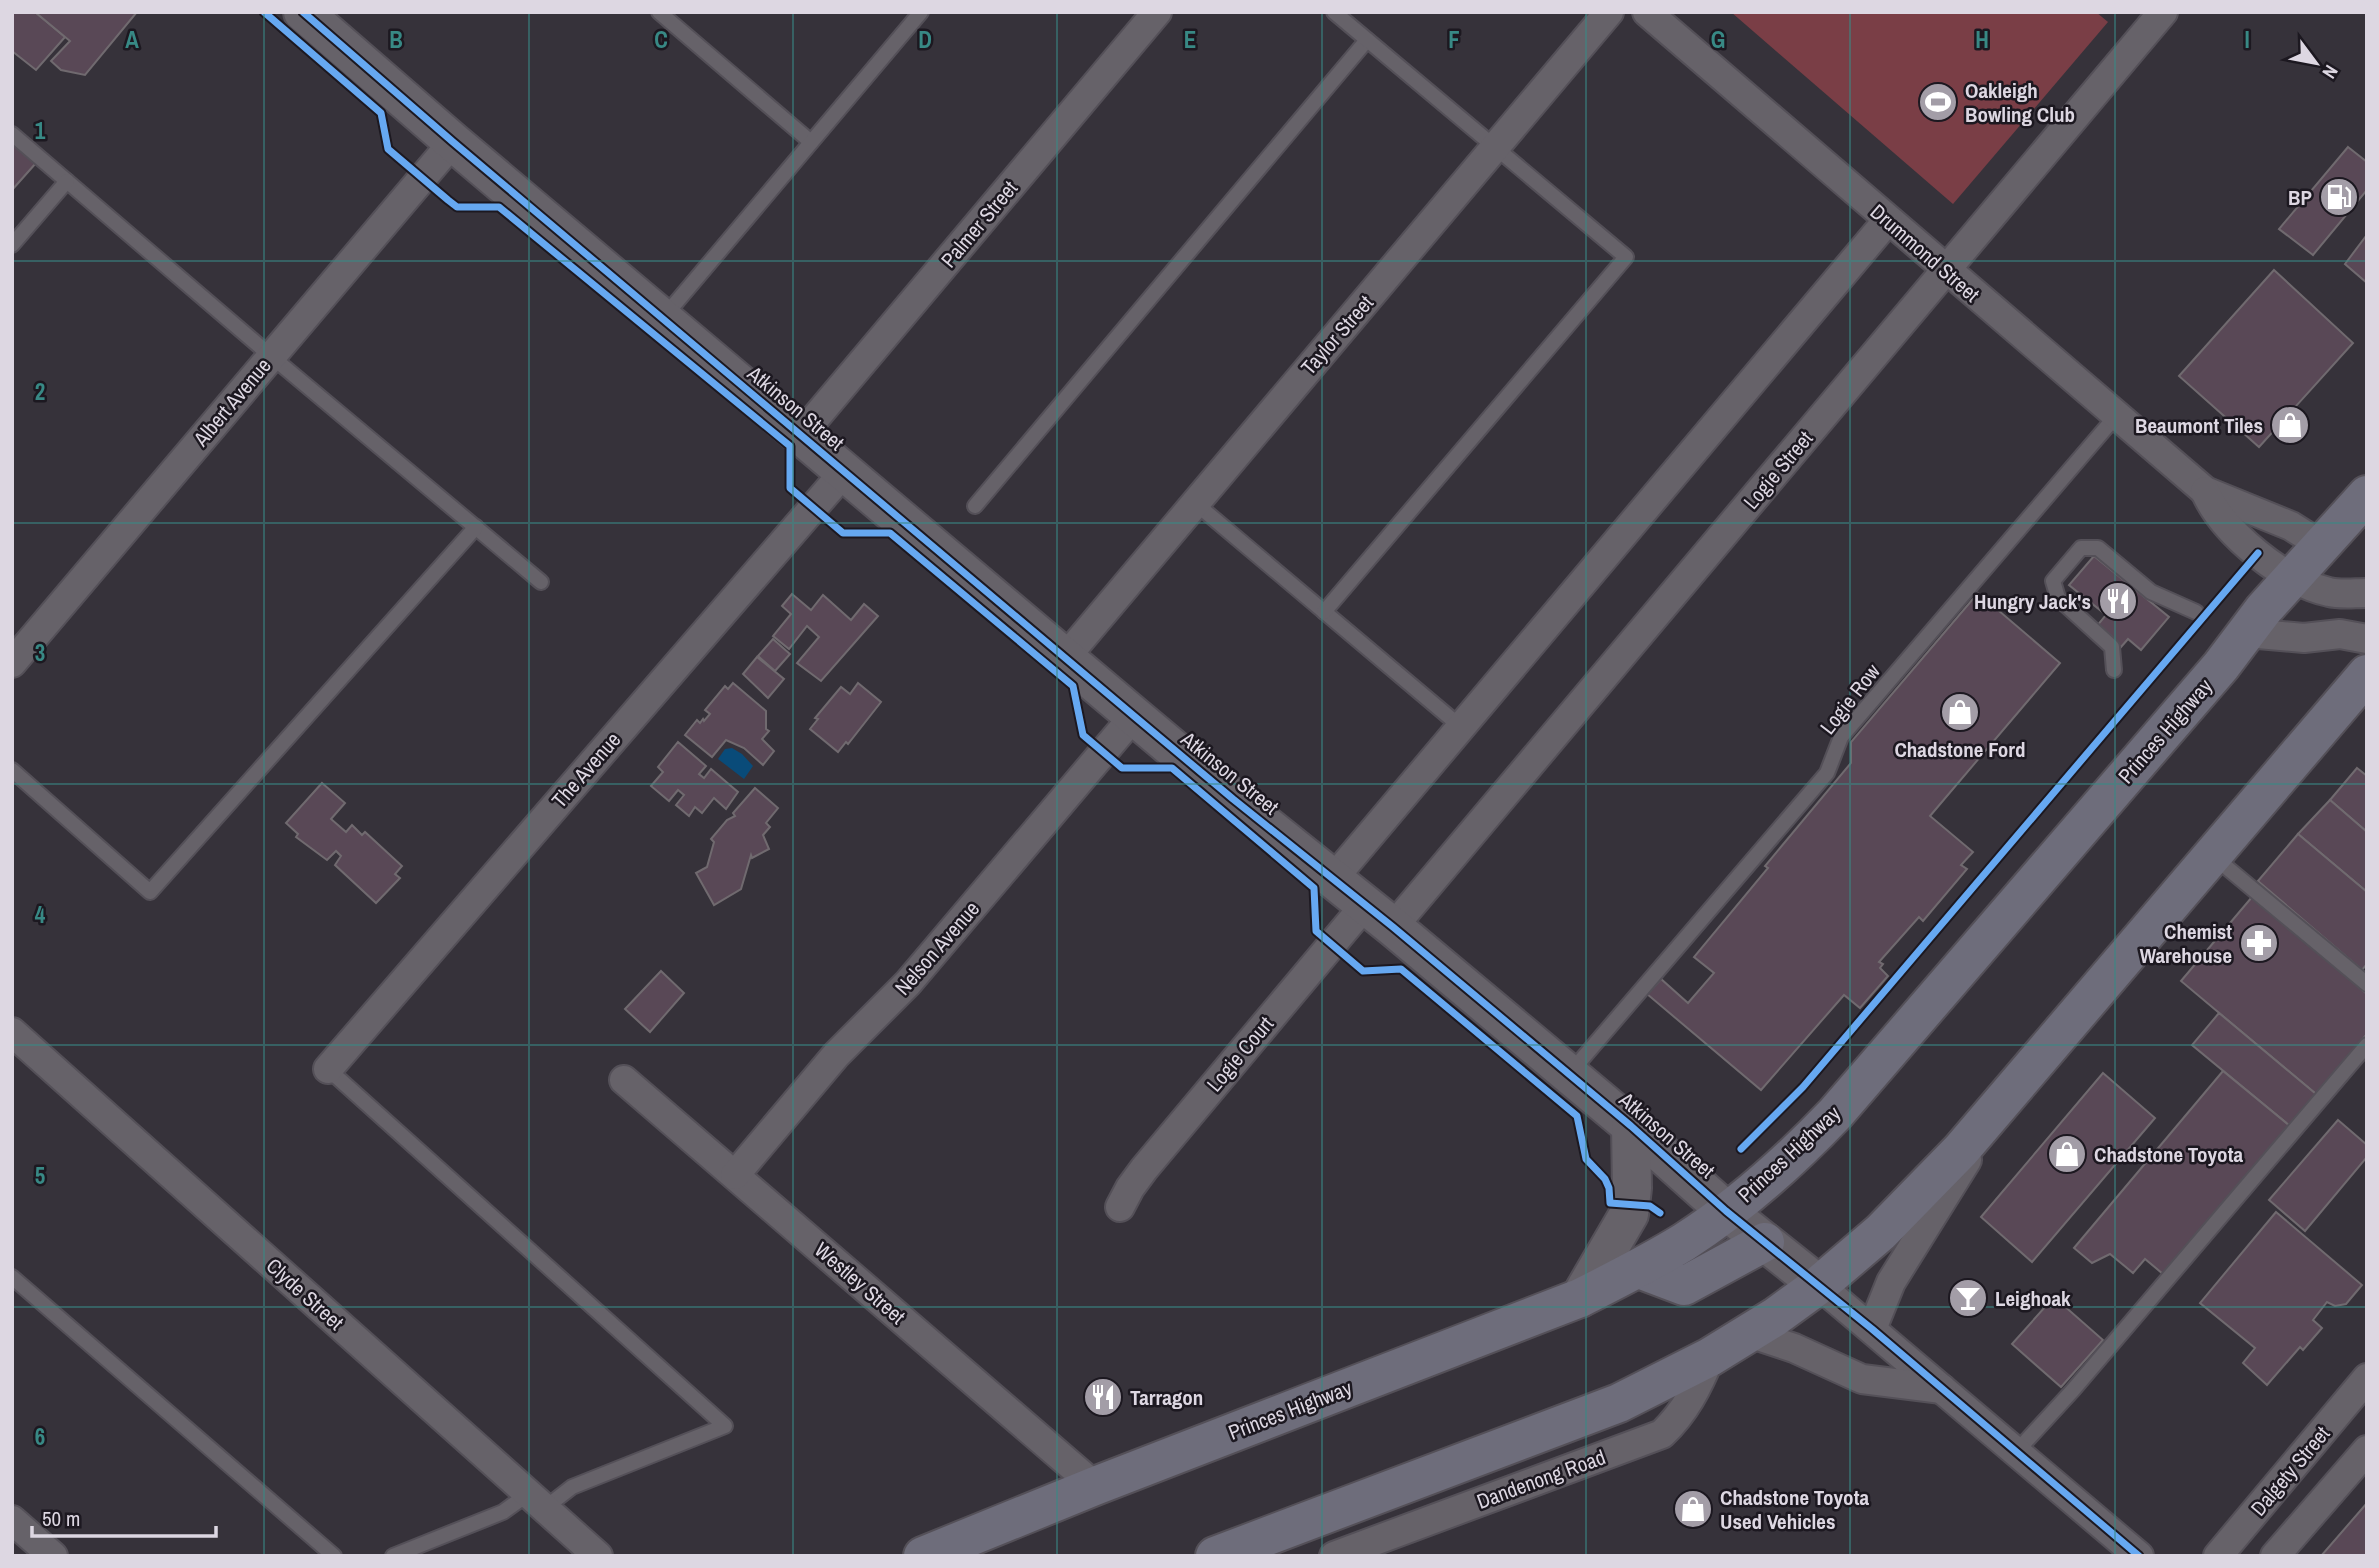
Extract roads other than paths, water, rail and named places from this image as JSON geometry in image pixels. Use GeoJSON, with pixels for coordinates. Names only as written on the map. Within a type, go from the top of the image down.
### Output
{"type":"FeatureCollection","features":[{"type":"Feature","properties":{"kind":"highway","name":"Princes Highway"},"geometry":{"type":"LineString","coordinates":[[923,1556],[1095,1486],[1580,1298],[1639,1269],[1686,1241],[1727,1211],[1784,1163],[1835,1114],[2213,676],[2291,579],[2367,495]]}},
{"type":"Feature","properties":{"kind":"highway"},"geometry":{"type":"LineString","coordinates":[[1215,1556],[1573,1422],[1631,1397],[1710,1357],[1819,1285],[1898,1216],[2003,1101],[2367,674]]}},
{"type":"Feature","properties":{"kind":"highway"},"geometry":{"type":"LineString","coordinates":[[1639,1269],[1684,1286],[1765,1242]]}},
{"type":"Feature","properties":{"kind":"street","name":"Atkinson Street"},"geometry":{"type":"LineString","coordinates":[[303,12],[453,142],[1133,716],[1569,1074],[1727,1211],[1872,1329],[2139,1556]]}},
{"type":"Feature","properties":{"kind":"street","name":"Palmer Street"},"geometry":{"type":"LineString","coordinates":[[801,435],[1157,12]]}},
{"type":"Feature","properties":{"kind":"street","name":"Taylor Street"},"geometry":{"type":"LineString","coordinates":[[1065,658],[1609,12]]}},
{"type":"Feature","properties":{"kind":"street","name":"Drummond Street"},"geometry":{"type":"LineString","coordinates":[[1647,12],[2205,491],[2291,526],[2321,545]]}},
{"type":"Feature","properties":{"kind":"street","name":"Logie Street"},"geometry":{"type":"LineString","coordinates":[[1379,916],[1945,270],[2163,12]]}},
{"type":"Feature","properties":{"kind":"street","name":"Albert Avenue"},"geometry":{"type":"LineString","coordinates":[[12,663],[453,142]]}},
{"type":"Feature","properties":{"kind":"street"},"geometry":{"type":"LineString","coordinates":[[1333,878],[1888,220]]}},
{"type":"Feature","properties":{"kind":"street","name":"The Avenue"},"geometry":{"type":"LineString","coordinates":[[328,1069],[845,471]]}},
{"type":"Feature","properties":{"kind":"street","name":"Drummond Street"},"geometry":{"type":"LineString","coordinates":[[2205,491],[2213,510],[2239,536],[2291,579],[2332,593],[2367,593]]}},
{"type":"Feature","properties":{"kind":"street"},"geometry":{"type":"LineString","coordinates":[[2246,633],[2304,638],[2340,634],[2367,639]]}},
{"type":"Feature","properties":{"kind":"street","name":"Nelson Avenue"},"geometry":{"type":"LineString","coordinates":[[735,1175],[836,1055],[908,983],[1133,716]]}},
{"type":"Feature","properties":{"kind":"street","name":"Logie Court"},"geometry":{"type":"LineString","coordinates":[[1121,1207],[1130,1188],[1144,1169],[1379,916]]}},
{"type":"Feature","properties":{"kind":"street","name":"Clyde Street"},"geometry":{"type":"LineString","coordinates":[[12,1032],[598,1556]]}},
{"type":"Feature","properties":{"kind":"street","name":"Westley Street"},"geometry":{"type":"LineString","coordinates":[[624,1080],[1095,1486]]}},
{"type":"Feature","properties":{"kind":"street"},"geometry":{"type":"LineString","coordinates":[[1872,1329],[1891,1282],[2003,1101]]}},
{"type":"Feature","properties":{"kind":"street"},"geometry":{"type":"LineString","coordinates":[[1580,1298],[1629,1214],[1632,1188],[1631,1126]]}},
{"type":"Feature","properties":{"kind":"street"},"geometry":{"type":"LineString","coordinates":[[1749,1333],[1798,1349],[1862,1379],[1942,1390]]}},
{"type":"Feature","properties":{"kind":"street","name":"Dandenong Road"},"geometry":{"type":"LineString","coordinates":[[1334,1556],[1662,1434],[1696,1392],[1710,1357]]}},
{"type":"Feature","properties":{"kind":"street","name":"Dalgety Street"},"geometry":{"type":"LineString","coordinates":[[2218,1556],[2365,1385]]}},
{"type":"Feature","properties":{"kind":"street","name":"Dalgety Street"},"geometry":{"type":"LineString","coordinates":[[2275,1556],[2367,1450]]}},
{"type":"Feature","properties":{"kind":"street"},"geometry":{"type":"LineString","coordinates":[[12,1520],[53,1556]]}},
{"type":"Feature","properties":{"kind":"lane"},"geometry":{"type":"LineString","coordinates":[[659,12],[811,142]]}},
{"type":"Feature","properties":{"kind":"lane"},"geometry":{"type":"LineString","coordinates":[[663,318],[921,12]]}},
{"type":"Feature","properties":{"kind":"lane"},"geometry":{"type":"LineString","coordinates":[[1324,612],[1626,257],[1334,12]]}},
{"type":"Feature","properties":{"kind":"lane"},"geometry":{"type":"LineString","coordinates":[[975,506],[1367,40]]}},
{"type":"Feature","properties":{"kind":"lane"},"geometry":{"type":"LineString","coordinates":[[12,134],[541,582]]}},
{"type":"Feature","properties":{"kind":"lane"},"geometry":{"type":"LineString","coordinates":[[12,245],[67,180]]}},
{"type":"Feature","properties":{"kind":"lane","name":"Logie Row"},"geometry":{"type":"LineString","coordinates":[[1569,1074],[1827,773],[1841,737],[2116,416]]}},
{"type":"Feature","properties":{"kind":"lane"},"geometry":{"type":"LineString","coordinates":[[1194,502],[1461,727]]}},
{"type":"Feature","properties":{"kind":"lane"},"geometry":{"type":"LineString","coordinates":[[12,770],[150,892],[476,527]]}},
{"type":"Feature","properties":{"kind":"lane"},"geometry":{"type":"LineString","coordinates":[[2114,670],[2112,647],[2057,598],[2053,581],[2081,548],[2098,548],[2151,592],[2196,612]]}},
{"type":"Feature","properties":{"kind":"lane"},"geometry":{"type":"LineString","coordinates":[[2212,855],[2367,984]]}},
{"type":"Feature","properties":{"kind":"lane"},"geometry":{"type":"LineString","coordinates":[[2016,1452],[2058,1407],[2367,1045]]}},
{"type":"Feature","properties":{"kind":"lane"},"geometry":{"type":"LineString","coordinates":[[328,1069],[725,1426],[393,1556]]}},
{"type":"Feature","properties":{"kind":"lane"},"geometry":{"type":"LineString","coordinates":[[12,1277],[334,1556]]}},
{"type":"Feature","properties":{"kind":"water"},"geometry":{"type":"Polygon","coordinates":[[[732,748],[753,766],[744,779],[718,759],[725,749],[732,748]]]}},
{"type":"Feature","properties":{"kind":"place","name":"Oakleigh Bowling Club"},"geometry":{"type":"Point","coordinates":[1938,102]}},
{"type":"Feature","properties":{"kind":"place","name":"BP"},"geometry":{"type":"Point","coordinates":[2339,197]}},
{"type":"Feature","properties":{"kind":"place","name":"Beaumont Tiles"},"geometry":{"type":"Point","coordinates":[2290,425]}},
{"type":"Feature","properties":{"kind":"place","name":"Hungry Jack's"},"geometry":{"type":"Point","coordinates":[2118,601]}},
{"type":"Feature","properties":{"kind":"place","name":"Chadstone Ford"},"geometry":{"type":"Point","coordinates":[1960,712]}},
{"type":"Feature","properties":{"kind":"place","name":"Chemist Warehouse"},"geometry":{"type":"Point","coordinates":[2259,943]}},
{"type":"Feature","properties":{"kind":"place","name":"Chadstone Toyota"},"geometry":{"type":"Point","coordinates":[2067,1154]}},
{"type":"Feature","properties":{"kind":"place","name":"Leighoak"},"geometry":{"type":"Point","coordinates":[1968,1298]}},
{"type":"Feature","properties":{"kind":"place","name":"Tarragon"},"geometry":{"type":"Point","coordinates":[1103,1397]}},
{"type":"Feature","properties":{"kind":"place","name":"Chadstone Toyota Used Vehicles"},"geometry":{"type":"Point","coordinates":[1693,1509]}}]}
